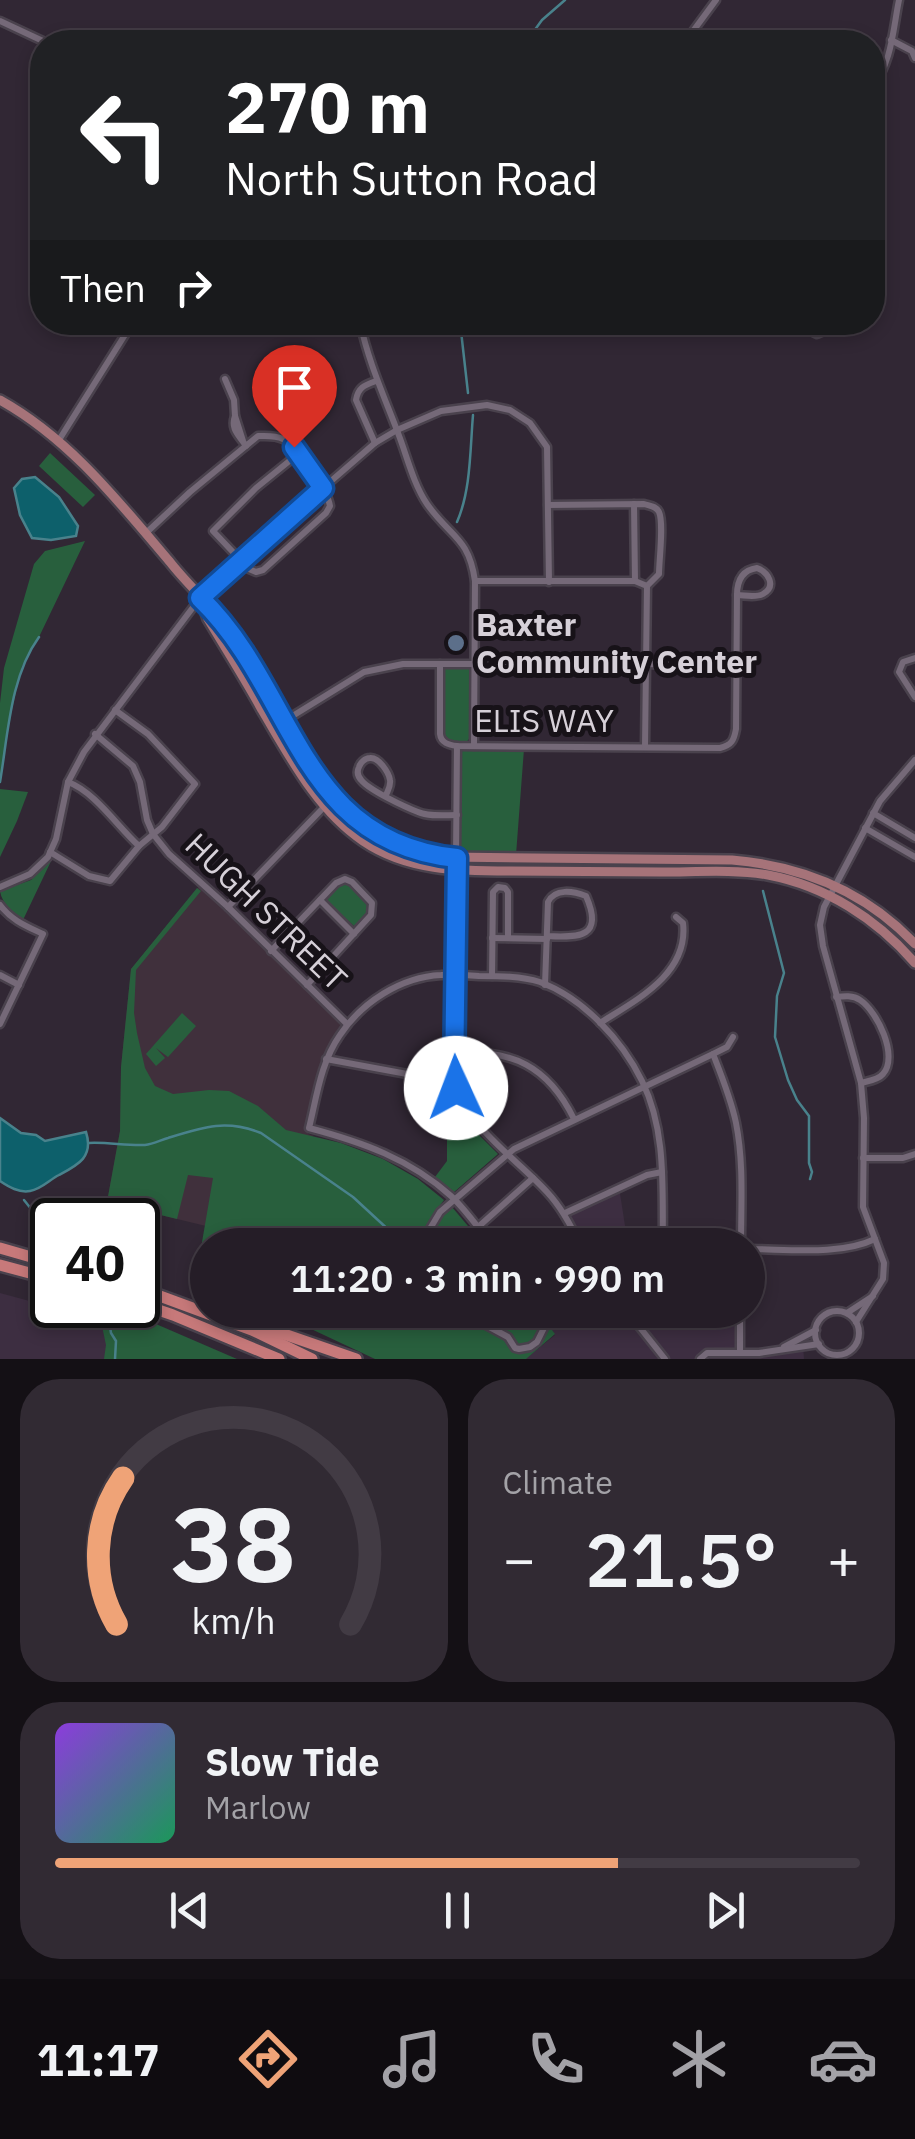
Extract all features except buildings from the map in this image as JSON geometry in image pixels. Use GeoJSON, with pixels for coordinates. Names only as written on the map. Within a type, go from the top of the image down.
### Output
{"type":"FeatureCollection","features":[{"type":"Feature","properties":{"kind":"highway"},"geometry":{"type":"LineString","coordinates":[[0,1248],[30,1257]]}},
{"type":"Feature","properties":{"kind":"highway"},"geometry":{"type":"LineString","coordinates":[[0,1265],[30,1272]]}},
{"type":"Feature","properties":{"kind":"highway"},"geometry":{"type":"LineString","coordinates":[[160,1296],[252,1330],[312,1359]]}},
{"type":"Feature","properties":{"kind":"highway"},"geometry":{"type":"LineString","coordinates":[[160,1312],[280,1359]]}},
{"type":"Feature","properties":{"kind":"highway"},"geometry":{"type":"LineString","coordinates":[[252,1330],[281,1333],[356,1359]]}},
{"type":"Feature","properties":{"kind":"highway"},"geometry":{"type":"LineString","coordinates":[[232,1338],[266,1359]]}},
{"type":"Feature","properties":{"kind":"main road"},"geometry":{"type":"LineString","coordinates":[[0,400],[59,440],[214,612],[328,792],[374,833],[420,853],[457,858],[732,860],[790,869],[836,885],[875,908],[915,944]]}},
{"type":"Feature","properties":{"kind":"main road"},"geometry":{"type":"LineString","coordinates":[[200,598],[273,728],[324,807],[362,841],[385,854],[457,871],[758,874],[831,896],[864,916],[915,964]]}},
{"type":"Feature","properties":{"kind":"street"},"geometry":{"type":"LineString","coordinates":[[694,30],[716,0]]}},
{"type":"Feature","properties":{"kind":"street"},"geometry":{"type":"LineString","coordinates":[[885,65],[899,0]]}},
{"type":"Feature","properties":{"kind":"street"},"geometry":{"type":"LineString","coordinates":[[0,21],[30,35]]}},
{"type":"Feature","properties":{"kind":"street"},"geometry":{"type":"LineString","coordinates":[[891,40],[912,50],[915,58]]}},
{"type":"Feature","properties":{"kind":"street"},"geometry":{"type":"LineString","coordinates":[[59,440],[125,335]]}},
{"type":"Feature","properties":{"kind":"street"},"geometry":{"type":"LineString","coordinates":[[362,335],[417,485],[427,504],[472,558],[476,581],[474,746]]}},
{"type":"Feature","properties":{"kind":"street"},"geometry":{"type":"LineString","coordinates":[[225,380],[234,400],[236,428],[244,444]]}},
{"type":"Feature","properties":{"kind":"street"},"geometry":{"type":"LineString","coordinates":[[375,443],[356,400],[362,386],[376,381]]}},
{"type":"Feature","properties":{"kind":"street"},"geometry":{"type":"LineString","coordinates":[[0,886],[40,867],[56,839],[68,782],[76,765],[95,734],[200,598],[375,443],[397,430],[441,411],[488,405],[510,410],[530,423],[547,447],[549,582]]}},
{"type":"Feature","properties":{"kind":"street"},"geometry":{"type":"LineString","coordinates":[[146,534],[244,444],[258,436],[284,439],[298,454],[323,488],[330,506],[326,514],[262,570],[251,570],[214,534],[214,528],[298,454]]}},
{"type":"Feature","properties":{"kind":"street"},"geometry":{"type":"LineString","coordinates":[[548,505],[634,504],[654,507],[659,512],[659,574],[648,586],[645,746]]}},
{"type":"Feature","properties":{"kind":"street"},"geometry":{"type":"LineString","coordinates":[[634,504],[635,581]]}},
{"type":"Feature","properties":{"kind":"street"},"geometry":{"type":"LineString","coordinates":[[273,728],[364,672],[403,664],[735,667],[737,584],[746,570],[766,571],[770,584],[764,594],[737,595]]}},
{"type":"Feature","properties":{"kind":"street"},"geometry":{"type":"LineString","coordinates":[[476,581],[635,581],[648,586]]}},
{"type":"Feature","properties":{"kind":"street"},"geometry":{"type":"LineString","coordinates":[[915,658],[903,662],[899,672],[915,697]]}},
{"type":"Feature","properties":{"kind":"street","name":"ELIS WAY"},"geometry":{"type":"LineString","coordinates":[[440,664],[440,737],[457,746],[729,746],[736,728],[735,667]]}},
{"type":"Feature","properties":{"kind":"street"},"geometry":{"type":"LineString","coordinates":[[50,852],[89,876],[110,881],[139,846],[162,827],[195,784],[148,734],[115,710]]}},
{"type":"Feature","properties":{"kind":"street","name":"HUGH STREET"},"geometry":{"type":"LineString","coordinates":[[95,734],[133,766],[153,834],[168,854],[348,1025]]}},
{"type":"Feature","properties":{"kind":"street"},"geometry":{"type":"LineString","coordinates":[[457,746],[454,1079],[469,1114],[565,1213],[572,1228]]}},
{"type":"Feature","properties":{"kind":"street"},"geometry":{"type":"LineString","coordinates":[[386,796],[389,777],[378,761],[367,758],[357,771],[364,784],[386,796],[421,814],[458,815]]}},
{"type":"Feature","properties":{"kind":"street"},"geometry":{"type":"LineString","coordinates":[[856,1322],[883,1279],[884,1263],[863,1207],[861,1083],[836,997],[820,918],[880,801],[915,760]]}},
{"type":"Feature","properties":{"kind":"street"},"geometry":{"type":"LineString","coordinates":[[68,782],[84,789],[139,846]]}},
{"type":"Feature","properties":{"kind":"street"},"geometry":{"type":"LineString","coordinates":[[228,907],[324,807]]}},
{"type":"Feature","properties":{"kind":"street"},"geometry":{"type":"LineString","coordinates":[[873,813],[915,838]]}},
{"type":"Feature","properties":{"kind":"street"},"geometry":{"type":"LineString","coordinates":[[865,828],[915,857]]}},
{"type":"Feature","properties":{"kind":"street"},"geometry":{"type":"LineString","coordinates":[[271,950],[340,880],[352,882],[373,906],[370,918],[307,985]]}},
{"type":"Feature","properties":{"kind":"street"},"geometry":{"type":"LineString","coordinates":[[492,976],[493,892],[503,887],[508,894],[508,938]]}},
{"type":"Feature","properties":{"kind":"street"},"geometry":{"type":"LineString","coordinates":[[492,938],[547,938],[579,937],[587,932],[591,921],[586,896],[560,892],[548,902],[547,938],[545,985]]}},
{"type":"Feature","properties":{"kind":"street"},"geometry":{"type":"LineString","coordinates":[[320,900],[354,934]]}},
{"type":"Feature","properties":{"kind":"street"},"geometry":{"type":"LineString","coordinates":[[0,905],[8,916],[43,934],[0,1024]]}},
{"type":"Feature","properties":{"kind":"street"},"geometry":{"type":"LineString","coordinates":[[600,1024],[653,988],[670,970],[684,934],[684,923],[676,917]]}},
{"type":"Feature","properties":{"kind":"street"},"geometry":{"type":"LineString","coordinates":[[0,975],[19,984]]}},
{"type":"Feature","properties":{"kind":"street"},"geometry":{"type":"LineString","coordinates":[[533,1178],[477,1228],[454,1199],[388,1153],[309,1128],[326,1059],[348,1025],[376,998],[406,982],[440,975],[524,979],[545,985],[576,1003],[624,1052],[644,1086],[657,1124],[663,1228]]}},
{"type":"Feature","properties":{"kind":"street"},"geometry":{"type":"LineString","coordinates":[[836,997],[861,1000],[884,1035],[886,1070],[875,1080],[861,1083]]}},
{"type":"Feature","properties":{"kind":"street"},"geometry":{"type":"LineString","coordinates":[[430,1228],[440,1212],[508,1154],[714,1054],[733,1037]]}},
{"type":"Feature","properties":{"kind":"street"},"geometry":{"type":"LineString","coordinates":[[454,1053],[498,1053],[515,1058],[554,1085],[574,1119]]}},
{"type":"Feature","properties":{"kind":"street"},"geometry":{"type":"LineString","coordinates":[[714,1054],[737,1128],[741,1228]]}},
{"type":"Feature","properties":{"kind":"street"},"geometry":{"type":"LineString","coordinates":[[326,1059],[454,1079]]}},
{"type":"Feature","properties":{"kind":"street"},"geometry":{"type":"LineString","coordinates":[[863,1158],[904,1158],[915,1154]]}},
{"type":"Feature","properties":{"kind":"street"},"geometry":{"type":"LineString","coordinates":[[565,1213],[647,1174],[662,1172]]}},
{"type":"Feature","properties":{"kind":"street"},"geometry":{"type":"LineString","coordinates":[[765,1249],[834,1249],[860,1246],[875,1239]]}},
{"type":"Feature","properties":{"kind":"street"},"geometry":{"type":"LineString","coordinates":[[847,1313],[874,1296]]}},
{"type":"Feature","properties":{"kind":"street"},"geometry":{"type":"LineString","coordinates":[[700,1359],[707,1353],[773,1352],[818,1344],[832,1354],[844,1356],[858,1338],[856,1322],[840,1311],[827,1314],[816,1330],[773,1352]]}},
{"type":"Feature","properties":{"kind":"street"},"geometry":{"type":"LineString","coordinates":[[493,1328],[508,1336],[518,1349],[537,1342],[544,1328]]}},
{"type":"Feature","properties":{"kind":"street"},"geometry":{"type":"LineString","coordinates":[[640,1328],[665,1359]]}},
{"type":"Feature","properties":{"kind":"street"},"geometry":{"type":"LineString","coordinates":[[740,1328],[740,1352]]}},
{"type":"Feature","properties":{"kind":"street"},"geometry":{"type":"LineString","coordinates":[[816,1330],[818,1344]]}},
{"type":"Feature","properties":{"kind":"street"},"geometry":{"type":"LineString","coordinates":[[852,1349],[857,1359]]}},
{"type":"Feature","properties":{"kind":"shaded area"},"geometry":{"type":"Polygon","coordinates":[[[202,883],[348,1025],[339,1035],[319,1084],[308,1134],[314,1136],[217,1159],[206,1226],[160,1215],[160,1198],[108,1198],[120,1131],[121,1067],[131,969],[202,883]]]}},
{"type":"Feature","properties":{"kind":"shaded area"},"geometry":{"type":"Polygon","coordinates":[[[619,1187],[625,1228],[572,1228],[565,1213],[619,1187]]]}},
{"type":"Feature","properties":{"kind":"shaded area"},"geometry":{"type":"Polygon","coordinates":[[[0,1293],[30,1301],[30,1328],[129,1328],[212,1359],[0,1359],[0,1293]]]}},
{"type":"Feature","properties":{"kind":"shaded area"},"geometry":{"type":"Polygon","coordinates":[[[549,1328],[740,1328],[740,1352],[803,1346],[804,1359],[525,1359],[555,1335],[549,1328]]]}},
{"type":"Feature","properties":{"kind":"green space"},"geometry":{"type":"Polygon","coordinates":[[[50,453],[95,495],[83,507],[39,466],[50,453]]]}},
{"type":"Feature","properties":{"kind":"green space"},"geometry":{"type":"Polygon","coordinates":[[[85,541],[22,666],[0,782],[4,668],[34,564],[45,551],[85,541]]]}},
{"type":"Feature","properties":{"kind":"green space"},"geometry":{"type":"Polygon","coordinates":[[[448,666],[471,670],[471,736],[466,743],[450,743],[442,736],[443,670],[448,666]]]}},
{"type":"Feature","properties":{"kind":"green space"},"geometry":{"type":"Polygon","coordinates":[[[464,749],[524,749],[516,855],[467,854],[459,844],[460,754],[464,749]]]}},
{"type":"Feature","properties":{"kind":"green space"},"geometry":{"type":"Polygon","coordinates":[[[0,789],[28,792],[0,857],[0,789]]]}},
{"type":"Feature","properties":{"kind":"green space"},"geometry":{"type":"Polygon","coordinates":[[[52,859],[23,920],[6,904],[0,891],[31,880],[52,859]]]}},
{"type":"Feature","properties":{"kind":"green space"},"geometry":{"type":"Polygon","coordinates":[[[344,883],[371,907],[356,928],[325,899],[344,883]]]}},
{"type":"Feature","properties":{"kind":"green space"},"geometry":{"type":"Polygon","coordinates":[[[197,888],[201,891],[136,970],[137,1033],[145,1068],[155,1086],[173,1094],[229,1091],[258,1106],[286,1130],[341,1143],[383,1159],[418,1179],[444,1200],[438,1208],[444,1213],[452,1207],[470,1228],[204,1228],[213,1178],[188,1175],[177,1219],[160,1215],[160,1198],[108,1198],[120,1131],[121,1067],[131,969],[197,888]]]}},
{"type":"Feature","properties":{"kind":"green space"},"geometry":{"type":"Polygon","coordinates":[[[182,1013],[196,1026],[168,1057],[156,1048],[165,1058],[156,1066],[146,1054],[182,1013]]]}},
{"type":"Feature","properties":{"kind":"green space"},"geometry":{"type":"Polygon","coordinates":[[[447,1084],[462,1118],[498,1154],[453,1193],[435,1177],[447,1161],[447,1084]]]}},
{"type":"Feature","properties":{"kind":"green space"},"geometry":{"type":"Polygon","coordinates":[[[160,1326],[237,1359],[104,1359],[102,1328],[160,1326]]]}},
{"type":"Feature","properties":{"kind":"green space"},"geometry":{"type":"Polygon","coordinates":[[[309,1328],[550,1328],[555,1334],[526,1359],[375,1359],[309,1328]]]}},
{"type":"Feature","properties":{"kind":"water"},"geometry":{"type":"Polygon","coordinates":[[[35,477],[59,497],[78,526],[76,536],[32,538],[20,515],[14,488],[22,479],[35,477]]]}},
{"type":"Feature","properties":{"kind":"water"},"geometry":{"type":"Polygon","coordinates":[[[0,1118],[21,1133],[45,1141],[86,1132],[86,1154],[78,1164],[38,1188],[14,1189],[0,1181],[0,1118]]]}},
{"type":"Feature","properties":{"kind":"waterway"},"geometry":{"type":"LineString","coordinates":[[535,30],[565,0]]}},
{"type":"Feature","properties":{"kind":"waterway"},"geometry":{"type":"LineString","coordinates":[[461,335],[468,393]]}},
{"type":"Feature","properties":{"kind":"waterway"},"geometry":{"type":"LineString","coordinates":[[457,522],[467,483],[473,415]]}},
{"type":"Feature","properties":{"kind":"waterway"},"geometry":{"type":"LineString","coordinates":[[0,782],[16,688],[39,637]]}},
{"type":"Feature","properties":{"kind":"waterway"},"geometry":{"type":"LineString","coordinates":[[763,891],[784,973],[777,996],[775,1037],[788,1080],[809,1116],[810,1179]]}},
{"type":"Feature","properties":{"kind":"waterway"},"geometry":{"type":"LineString","coordinates":[[89,1143],[145,1145],[214,1126],[248,1129],[261,1133],[353,1197],[387,1228]]}},
{"type":"Feature","properties":{"kind":"waterway"},"geometry":{"type":"LineString","coordinates":[[24,1200],[30,1208]]}},
{"type":"Feature","properties":{"kind":"waterway"},"geometry":{"type":"LineString","coordinates":[[110,1328],[116,1341],[115,1359]]}},
{"type":"Feature","properties":{"kind":"place","name":"Baxter Community Center"},"geometry":{"type":"Point","coordinates":[456,643]}},
{"type":"Feature","properties":{"kind":"route"},"geometry":{"type":"LineString","coordinates":[[294,447],[323,488],[200,598],[246,657],[303,754],[337,802],[357,821],[391,842],[420,853],[457,858],[456,1088]]}}]}
